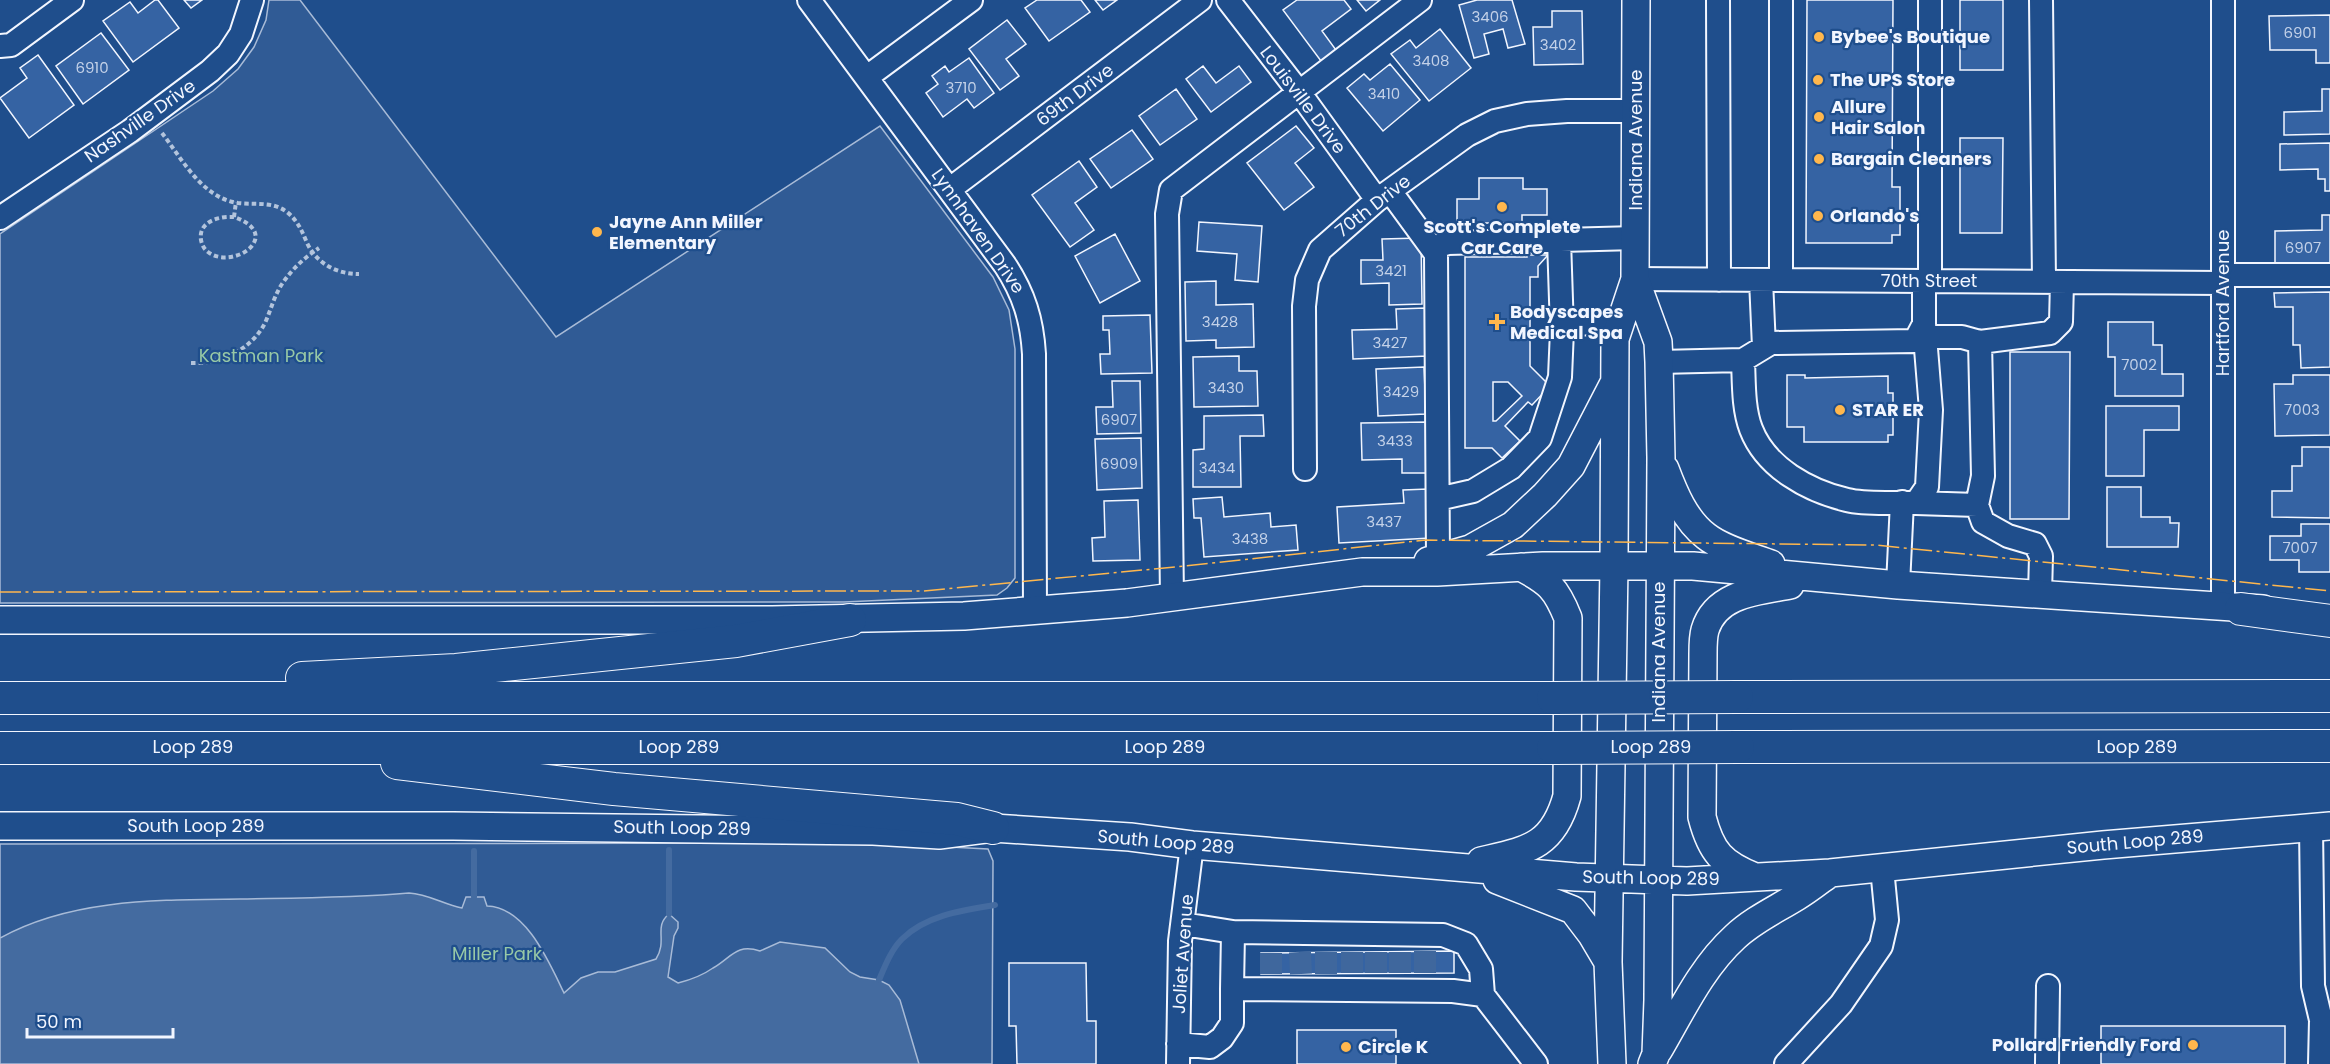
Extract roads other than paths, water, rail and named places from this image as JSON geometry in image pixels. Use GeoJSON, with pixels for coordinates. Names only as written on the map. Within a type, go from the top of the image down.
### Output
{"type":"FeatureCollection","features":[{"type":"Feature","properties":{"kind":"highway"},"geometry":{"type":"LineString","coordinates":[[2232,608],[2330,621]]}},
{"type":"Feature","properties":{"kind":"highway"},"geometry":{"type":"LineString","coordinates":[[1,699],[302,678],[456,670],[736,641],[850,620]]}},
{"type":"Feature","properties":{"kind":"highway"},"geometry":{"type":"LineString","coordinates":[[1,699],[2330,696]]}},
{"type":"Feature","properties":{"kind":"highway","name":"Loop 289"},"geometry":{"type":"LineString","coordinates":[[0,748],[2330,746]]}},
{"type":"Feature","properties":{"kind":"highway"},"geometry":{"type":"LineString","coordinates":[[286,747],[456,771],[706,798],[957,819],[993,828]]}},
{"type":"Feature","properties":{"kind":"main road","name":"Indiana Avenue"},"geometry":{"type":"LineString","coordinates":[[1612,1064],[1608,962],[1615,339],[1635,279],[1636,0]]}},
{"type":"Feature","properties":{"kind":"main road","name":"Indiana Avenue"},"geometry":{"type":"LineString","coordinates":[[1635,279],[1658,342],[1659,362],[1661,458],[1658,1000],[1654,1059]]}},
{"type":"Feature","properties":{"kind":"main road"},"geometry":{"type":"LineString","coordinates":[[0,620],[850,620],[964,616],[1172,597],[1362,572],[1438,558],[1470,549],[1513,525],[1571,466],[1615,381]]}},
{"type":"Feature","properties":{"kind":"main road"},"geometry":{"type":"LineString","coordinates":[[1661,458],[1674,493],[1689,518],[1707,537],[1737,551],[1782,567],[1827,579]]}},
{"type":"Feature","properties":{"kind":"main road"},"geometry":{"type":"LineString","coordinates":[[1362,572],[1437,572],[1614,565],[1693,566],[1898,585],[2232,608],[2330,611]]}},
{"type":"Feature","properties":{"kind":"main road"},"geometry":{"type":"LineString","coordinates":[[1460,866],[1525,850],[1549,835],[1562,815],[1567,796],[1569,618],[1560,596],[1544,579],[1521,567]]}},
{"type":"Feature","properties":{"kind":"main road"},"geometry":{"type":"LineString","coordinates":[[1756,878],[1737,870],[1721,859],[1709,840],[1702,817],[1705,630],[1715,611],[1733,597],[1827,579]]}},
{"type":"Feature","properties":{"kind":"main road","name":"South Loop 289"},"geometry":{"type":"LineString","coordinates":[[0,826],[453,826],[873,831],[939,835],[993,828],[1130,837],[1192,845],[1658,881],[1830,873],[2103,845],[2320,827]]}},
{"type":"Feature","properties":{"kind":"main road"},"geometry":{"type":"LineString","coordinates":[[1460,866],[1540,895],[1573,910],[1592,935],[1608,962]]}},
{"type":"Feature","properties":{"kind":"main road"},"geometry":{"type":"LineString","coordinates":[[1654,1059],[1700,981],[1734,937],[1764,914],[1796,897],[1830,873]]}},
{"type":"Feature","properties":{"kind":"street"},"geometry":{"type":"LineString","coordinates":[[0,46],[11,45],[72,0]]}},
{"type":"Feature","properties":{"kind":"street","name":"Nashville Drive"},"geometry":{"type":"LineString","coordinates":[[0,218],[130,131],[210,71],[228,54],[241,34],[252,0]]}},
{"type":"Feature","properties":{"kind":"street","name":"Lynnhaven Drive"},"geometry":{"type":"LineString","coordinates":[[808,0],[950,189],[1018,284],[1030,319],[1034,354],[1035,610]]}},
{"type":"Feature","properties":{"kind":"street"},"geometry":{"type":"LineString","coordinates":[[867,77],[971,0]]}},
{"type":"Feature","properties":{"kind":"street","name":"69th Drive"},"geometry":{"type":"LineString","coordinates":[[950,189],[1200,0]]}},
{"type":"Feature","properties":{"kind":"street","name":"Louisville Drive"},"geometry":{"type":"LineString","coordinates":[[1228,0],[1383,196],[1432,248]]}},
{"type":"Feature","properties":{"kind":"street"},"geometry":{"type":"LineString","coordinates":[[1172,597],[1167,214],[1171,190],[1419,0]]}},
{"type":"Feature","properties":{"kind":"street"},"geometry":{"type":"LineString","coordinates":[[1718,0],[1719,280]]}},
{"type":"Feature","properties":{"kind":"street"},"geometry":{"type":"LineString","coordinates":[[1764,347],[1771,280],[1781,0]]}},
{"type":"Feature","properties":{"kind":"street"},"geometry":{"type":"LineString","coordinates":[[1898,585],[1909,502],[1926,487],[1930,421],[1925,331],[1930,0]]}},
{"type":"Feature","properties":{"kind":"street"},"geometry":{"type":"LineString","coordinates":[[1925,331],[1980,342],[2050,333],[2061,322],[2053,282],[2041,0]]}},
{"type":"Feature","properties":{"kind":"street","name":"Hartford Avenue"},"geometry":{"type":"LineString","coordinates":[[2223,0],[2223,279],[2232,608]]}},
{"type":"Feature","properties":{"kind":"street","name":"70th Drive"},"geometry":{"type":"LineString","coordinates":[[1305,469],[1304,306],[1307,280],[1320,250],[1383,196],[1467,135],[1495,121],[1527,114],[1567,111],[1636,111]]}},
{"type":"Feature","properties":{"kind":"street"},"geometry":{"type":"LineString","coordinates":[[1438,558],[1437,254],[1432,248],[1448,243],[1636,238]]}},
{"type":"Feature","properties":{"kind":"street"},"geometry":{"type":"LineString","coordinates":[[1438,499],[1473,491],[1511,468],[1540,438],[1560,377],[1562,325],[1559,240]]}},
{"type":"Feature","properties":{"kind":"street","name":"70th Street"},"geometry":{"type":"LineString","coordinates":[[1635,279],[2053,282],[2223,279],[2330,274]]}},
{"type":"Feature","properties":{"kind":"street"},"geometry":{"type":"LineString","coordinates":[[1562,325],[1621,321]]}},
{"type":"Feature","properties":{"kind":"street"},"geometry":{"type":"LineString","coordinates":[[1659,362],[1743,360],[1771,343],[1915,341],[1925,331]]}},
{"type":"Feature","properties":{"kind":"street"},"geometry":{"type":"LineString","coordinates":[[1980,342],[1983,476],[1977,505],[1983,522],[2008,536],[2036,544],[2041,556],[2040,594]]}},
{"type":"Feature","properties":{"kind":"street"},"geometry":{"type":"LineString","coordinates":[[1743,360],[1746,411],[1751,429],[1764,454],[1800,483],[1848,500],[1977,505]]}},
{"type":"Feature","properties":{"kind":"street"},"geometry":{"type":"LineString","coordinates":[[2319,1064],[2321,1020],[2313,987],[2320,827]]}},
{"type":"Feature","properties":{"kind":"street","name":"Joliet Avenue"},"geometry":{"type":"LineString","coordinates":[[1178,1054],[1180,940],[1192,845]]}},
{"type":"Feature","properties":{"kind":"street"},"geometry":{"type":"LineString","coordinates":[[1786,1064],[1841,1004],[1881,946],[1887,921],[1882,868]]}},
{"type":"Feature","properties":{"kind":"street"},"geometry":{"type":"LineString","coordinates":[[1183,924],[1233,932],[1271,962],[1425,962]]}},
{"type":"Feature","properties":{"kind":"street"},"geometry":{"type":"LineString","coordinates":[[1178,1054],[1210,1047],[1222,1038],[1232,1023],[1233,932]]}},
{"type":"Feature","properties":{"kind":"street"},"geometry":{"type":"LineString","coordinates":[[1425,962],[1443,935],[1466,944],[1481,969],[1483,995],[1536,1064]]}},
{"type":"Feature","properties":{"kind":"street"},"geometry":{"type":"LineString","coordinates":[[1232,989],[1271,962],[1425,962],[1453,991],[1483,995]]}},
{"type":"Feature","properties":{"kind":"street"},"geometry":{"type":"LineString","coordinates":[[2047,1064],[2048,986]]}},
{"type":"Feature","properties":{"kind":"waterway"},"geometry":{"type":"LineString","coordinates":[[669,850],[669,914]]}},
{"type":"Feature","properties":{"kind":"waterway"},"geometry":{"type":"LineString","coordinates":[[474,851],[474,897]]}},
{"type":"Feature","properties":{"kind":"waterway"},"geometry":{"type":"LineString","coordinates":[[879,980],[895,948],[902,939],[922,924],[946,915],[995,905]]}},
{"type":"Feature","properties":{"kind":"tunnel"},"geometry":{"type":"LineString","coordinates":[[1425,951],[1425,973]]}},
{"type":"Feature","properties":{"kind":"tunnel"},"geometry":{"type":"LineString","coordinates":[[1300,952],[1301,974]]}},
{"type":"Feature","properties":{"kind":"tunnel"},"geometry":{"type":"LineString","coordinates":[[1326,952],[1326,974]]}},
{"type":"Feature","properties":{"kind":"tunnel"},"geometry":{"type":"LineString","coordinates":[[1352,952],[1352,973]]}},
{"type":"Feature","properties":{"kind":"tunnel"},"geometry":{"type":"LineString","coordinates":[[1376,952],[1376,973]]}},
{"type":"Feature","properties":{"kind":"tunnel"},"geometry":{"type":"LineString","coordinates":[[1400,952],[1400,973]]}},
{"type":"Feature","properties":{"kind":"tunnel"},"geometry":{"type":"LineString","coordinates":[[1271,953],[1271,974]]}},
{"type":"Feature","properties":{"kind":"place","name":"Bybee's Boutique"},"geometry":{"type":"Point","coordinates":[1819,37]}},
{"type":"Feature","properties":{"kind":"place","name":"The UPS Store"},"geometry":{"type":"Point","coordinates":[1818,80]}},
{"type":"Feature","properties":{"kind":"place","name":"Allure Hair Salon"},"geometry":{"type":"Point","coordinates":[1819,117]}},
{"type":"Feature","properties":{"kind":"place","name":"Bargain Cleaners"},"geometry":{"type":"Point","coordinates":[1819,159]}},
{"type":"Feature","properties":{"kind":"place","name":"Scott's Complete Car Care"},"geometry":{"type":"Point","coordinates":[1502,207]}},
{"type":"Feature","properties":{"kind":"place","name":"Orlando's"},"geometry":{"type":"Point","coordinates":[1818,216]}},
{"type":"Feature","properties":{"kind":"place","name":"Jayne Ann Miller Elementary"},"geometry":{"type":"Point","coordinates":[597,232]}},
{"type":"Feature","properties":{"kind":"place","name":"Bodyscapes Medical Spa"},"geometry":{"type":"Point","coordinates":[1497,322]}},
{"type":"Feature","properties":{"kind":"place","name":"STAR ER"},"geometry":{"type":"Point","coordinates":[1840,410]}},
{"type":"Feature","properties":{"kind":"place","name":"Pollard Friendly Ford"},"geometry":{"type":"Point","coordinates":[2193,1045]}},
{"type":"Feature","properties":{"kind":"place","name":"Circle K"},"geometry":{"type":"Point","coordinates":[1346,1047]}},
{"type":"Feature","properties":{"kind":"park label","name":"Kastman Park"},"geometry":{"type":"Point","coordinates":[261,356]}},
{"type":"Feature","properties":{"kind":"park label","name":"Miller Park"},"geometry":{"type":"Point","coordinates":[497,954]}}]}
